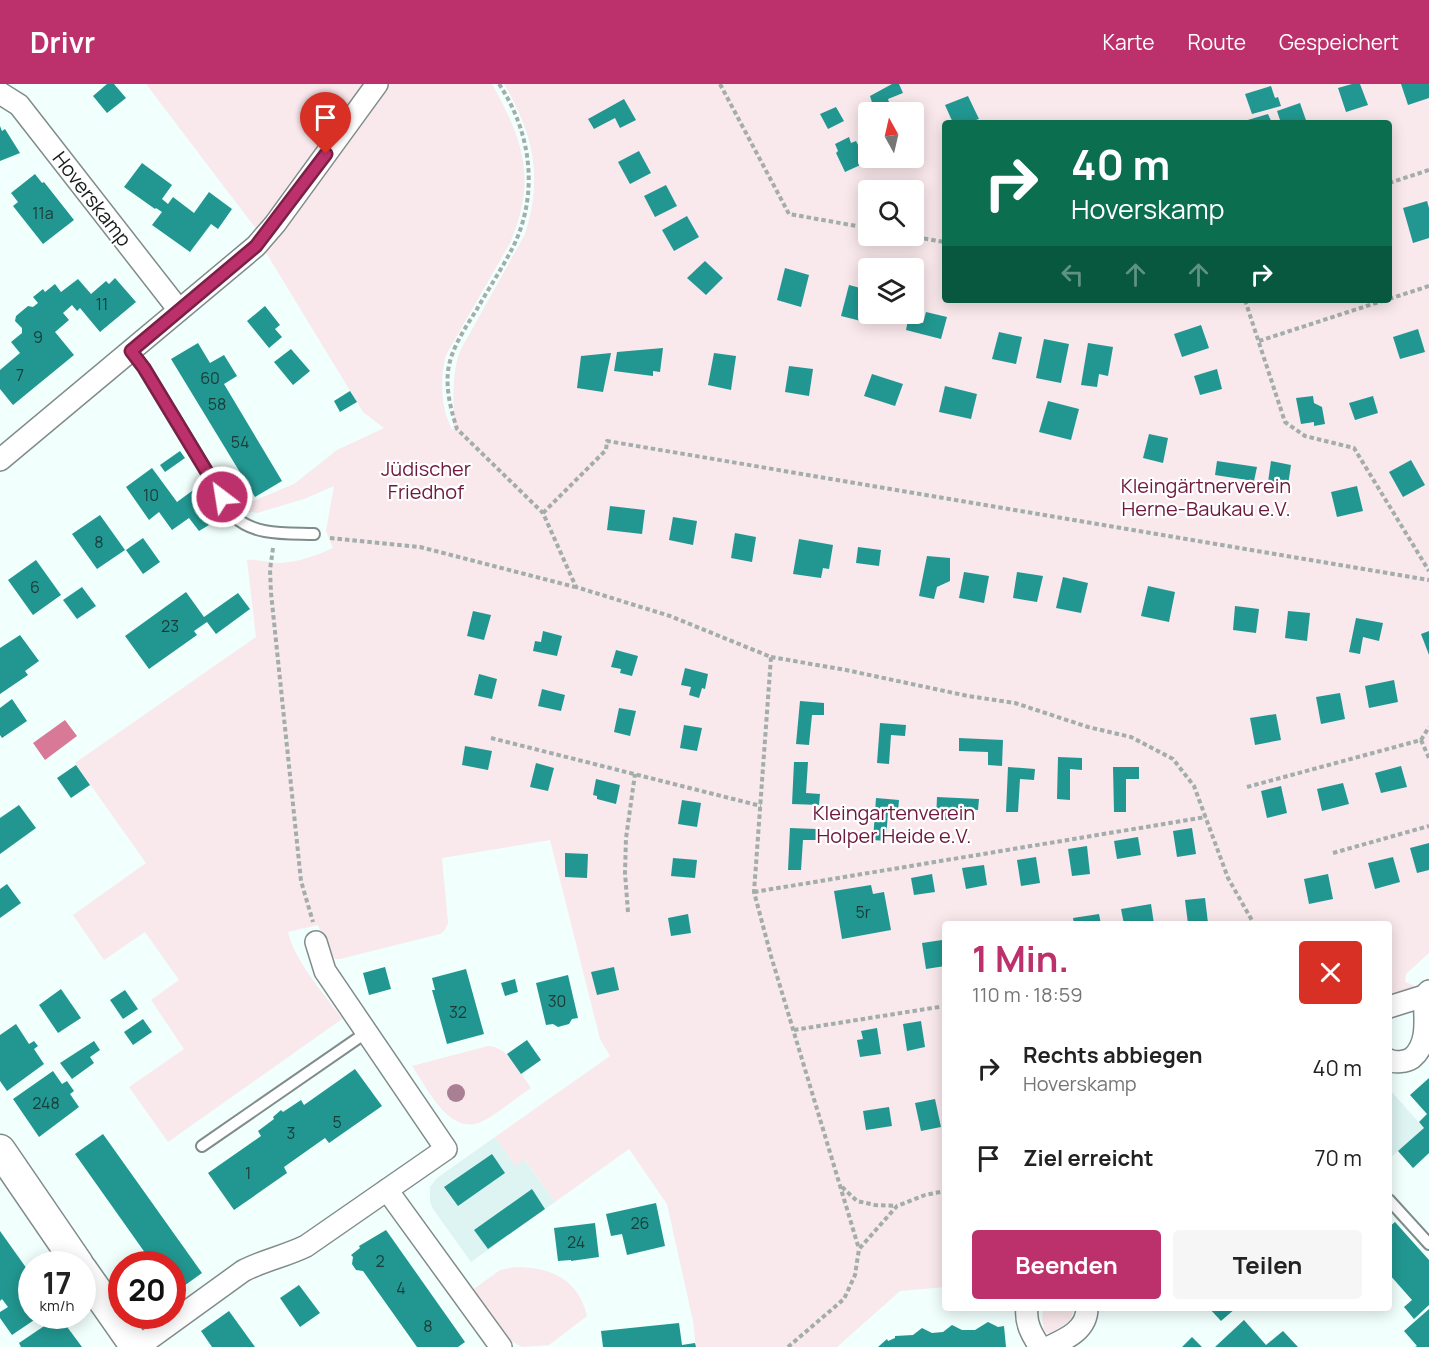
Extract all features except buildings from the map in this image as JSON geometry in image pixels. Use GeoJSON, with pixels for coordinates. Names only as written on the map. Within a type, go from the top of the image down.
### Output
{"type":"FeatureCollection","features":[{"type":"Feature","properties":{"kind":"street"},"geometry":{"type":"LineString","coordinates":[[0,460],[256,246],[275,224],[377,84]]}},
{"type":"Feature","properties":{"kind":"street","name":"Hoverskamp"},"geometry":{"type":"LineString","coordinates":[[0,93],[19,105],[179,310]]}},
{"type":"Feature","properties":{"kind":"street"},"geometry":{"type":"LineString","coordinates":[[96,1290],[137,1347],[243,1271],[260,1262],[287,1256],[306,1246],[446,1149],[325,970],[316,942]]}},
{"type":"Feature","properties":{"kind":"street"},"geometry":{"type":"LineString","coordinates":[[1392,1006],[1426,994],[1424,1015],[1428,1033],[1423,1050],[1410,1060],[1392,1062]]}},
{"type":"Feature","properties":{"kind":"street"},"geometry":{"type":"LineString","coordinates":[[0,1150],[69,1251]]}},
{"type":"Feature","properties":{"kind":"street"},"geometry":{"type":"LineString","coordinates":[[387,1190],[501,1347]]}},
{"type":"Feature","properties":{"kind":"street"},"geometry":{"type":"LineString","coordinates":[[1027,1311],[1030,1332],[1040,1347]]}},
{"type":"Feature","properties":{"kind":"street"},"geometry":{"type":"LineString","coordinates":[[1049,1347],[1069,1337],[1081,1327],[1087,1315],[1086,1311]]}},
{"type":"Feature","properties":{"kind":"lane"},"geometry":{"type":"LineString","coordinates":[[131,351],[144,368],[234,516],[242,524],[273,533],[314,534]]}},
{"type":"Feature","properties":{"kind":"lane"},"geometry":{"type":"LineString","coordinates":[[202,1146],[367,1032]]}},
{"type":"Feature","properties":{"kind":"lane"},"geometry":{"type":"LineString","coordinates":[[1392,1203],[1429,1244]]}},
{"type":"Feature","properties":{"kind":"path"},"geometry":{"type":"LineString","coordinates":[[499,84],[519,125],[526,147],[530,171],[529,196],[524,219],[514,245],[461,336],[453,354],[448,369],[451,410],[457,429],[543,513],[576,587]]}},
{"type":"Feature","properties":{"kind":"path"},"geometry":{"type":"LineString","coordinates":[[720,84],[789,214],[858,226]]}},
{"type":"Feature","properties":{"kind":"path"},"geometry":{"type":"LineString","coordinates":[[1392,182],[1429,170]]}},
{"type":"Feature","properties":{"kind":"path"},"geometry":{"type":"LineString","coordinates":[[924,238],[942,242]]}},
{"type":"Feature","properties":{"kind":"path"},"geometry":{"type":"LineString","coordinates":[[1392,297],[1429,285]]}},
{"type":"Feature","properties":{"kind":"path"},"geometry":{"type":"LineString","coordinates":[[1246,303],[1285,422],[1305,436],[1354,448],[1429,570]]}},
{"type":"Feature","properties":{"kind":"path"},"geometry":{"type":"LineString","coordinates":[[1259,341],[1375,303]]}},
{"type":"Feature","properties":{"kind":"path"},"geometry":{"type":"LineString","coordinates":[[543,513],[606,450],[607,441],[1429,580]]}},
{"type":"Feature","properties":{"kind":"path"},"geometry":{"type":"LineString","coordinates":[[273,533],[271,593],[301,881],[314,926],[316,942]]}},
{"type":"Feature","properties":{"kind":"path"},"geometry":{"type":"LineString","coordinates":[[314,534],[420,547],[576,587],[670,616],[771,657],[846,670],[968,696],[1015,703],[1088,727],[1131,737],[1173,759],[1194,786],[1228,878],[1252,921]]}},
{"type":"Feature","properties":{"kind":"path"},"geometry":{"type":"LineString","coordinates":[[771,657],[754,892],[771,956],[860,1249],[855,1275],[844,1299],[788,1347]]}},
{"type":"Feature","properties":{"kind":"path"},"geometry":{"type":"LineString","coordinates":[[1247,787],[1421,740],[1429,727]]}},
{"type":"Feature","properties":{"kind":"path"},"geometry":{"type":"LineString","coordinates":[[491,738],[761,806]]}},
{"type":"Feature","properties":{"kind":"path"},"geometry":{"type":"LineString","coordinates":[[1421,740],[1429,758]]}},
{"type":"Feature","properties":{"kind":"path"},"geometry":{"type":"LineString","coordinates":[[628,912],[625,873],[626,838],[635,774]]}},
{"type":"Feature","properties":{"kind":"path"},"geometry":{"type":"LineString","coordinates":[[754,892],[1206,817]]}},
{"type":"Feature","properties":{"kind":"path"},"geometry":{"type":"LineString","coordinates":[[1333,853],[1429,826]]}},
{"type":"Feature","properties":{"kind":"path"},"geometry":{"type":"LineString","coordinates":[[794,1030],[942,1006]]}},
{"type":"Feature","properties":{"kind":"path"},"geometry":{"type":"LineString","coordinates":[[842,1187],[857,1201],[875,1205],[897,1206],[925,1195],[942,1192]]}},
{"type":"Feature","properties":{"kind":"path"},"geometry":{"type":"LineString","coordinates":[[860,1249],[897,1206]]}},
{"type":"Feature","properties":{"kind":"shaded area"},"geometry":{"type":"Polygon","coordinates":[[[65,720],[77,736],[45,760],[33,743],[65,720]]]}},
{"type":"Feature","properties":{"kind":"shaded area"},"geometry":{"type":"Polygon","coordinates":[[[1392,1092],[1429,1134],[1429,1153],[1413,1168],[1398,1151],[1392,1156],[1392,1092]]]}},
{"type":"Feature","properties":{"kind":"shaded area"},"geometry":{"type":"Polygon","coordinates":[[[495,1137],[515,1166],[524,1159],[555,1202],[471,1262],[433,1209],[430,1202],[430,1187],[437,1178],[495,1137]]]}},
{"type":"Feature","properties":{"kind":"green space"},"geometry":{"type":"Polygon","coordinates":[[[146,84],[369,84],[276,210],[257,230],[146,84]]]}},
{"type":"Feature","properties":{"kind":"green space"},"geometry":{"type":"Polygon","coordinates":[[[386,84],[492,84],[512,124],[523,161],[525,180],[523,199],[510,243],[446,355],[442,393],[443,403],[453,431],[454,381],[460,351],[525,234],[534,194],[529,139],[504,84],[1429,84],[1429,953],[1406,974],[1405,982],[1413,985],[1415,989],[1392,995],[1392,921],[942,921],[942,1287],[900,1291],[837,1347],[696,1347],[693,1321],[667,1204],[629,1149],[555,1202],[525,1160],[515,1166],[495,1137],[610,1056],[600,1039],[550,840],[442,858],[448,923],[440,934],[335,959],[318,925],[288,932],[303,966],[342,1019],[168,1142],[129,1087],[184,1049],[151,1000],[179,980],[145,932],[104,960],[73,915],[146,863],[75,763],[256,637],[247,560],[288,562],[308,558],[333,548],[326,531],[334,486],[304,499],[257,513],[243,511],[239,507],[294,484],[337,450],[384,428],[363,412],[265,251],[386,84]]]}},
{"type":"Feature","properties":{"kind":"green space"},"geometry":{"type":"Polygon","coordinates":[[[488,1046],[495,1047],[508,1056],[531,1088],[485,1120],[473,1124],[462,1123],[451,1118],[442,1109],[412,1066],[488,1046]]]}},
{"type":"Feature","properties":{"kind":"green space"},"geometry":{"type":"Polygon","coordinates":[[[515,1267],[540,1269],[570,1284],[583,1303],[587,1316],[549,1345],[522,1347],[506,1338],[471,1291],[500,1270],[515,1267]]]}},
{"type":"Feature","properties":{"kind":"green space"},"geometry":{"type":"Polygon","coordinates":[[[1043,1311],[1073,1311],[1070,1320],[1051,1334],[1045,1332],[1043,1311]]]}},
{"type":"Feature","properties":{"kind":"route"},"geometry":{"type":"LineString","coordinates":[[222,497],[144,368],[131,351],[256,246],[326,154]]}},
{"type":"Feature","properties":{"kind":"park label","name":"Jüdischer Friedhof"},"geometry":{"type":"Point","coordinates":[426,480]}},
{"type":"Feature","properties":{"kind":"park label","name":"Kleingärtnerverein Herne-Baukau e.V."},"geometry":{"type":"Point","coordinates":[1206,498]}},
{"type":"Feature","properties":{"kind":"park label","name":"Kleingartenverein Holper Heide e.V."},"geometry":{"type":"Point","coordinates":[894,824]}}]}
